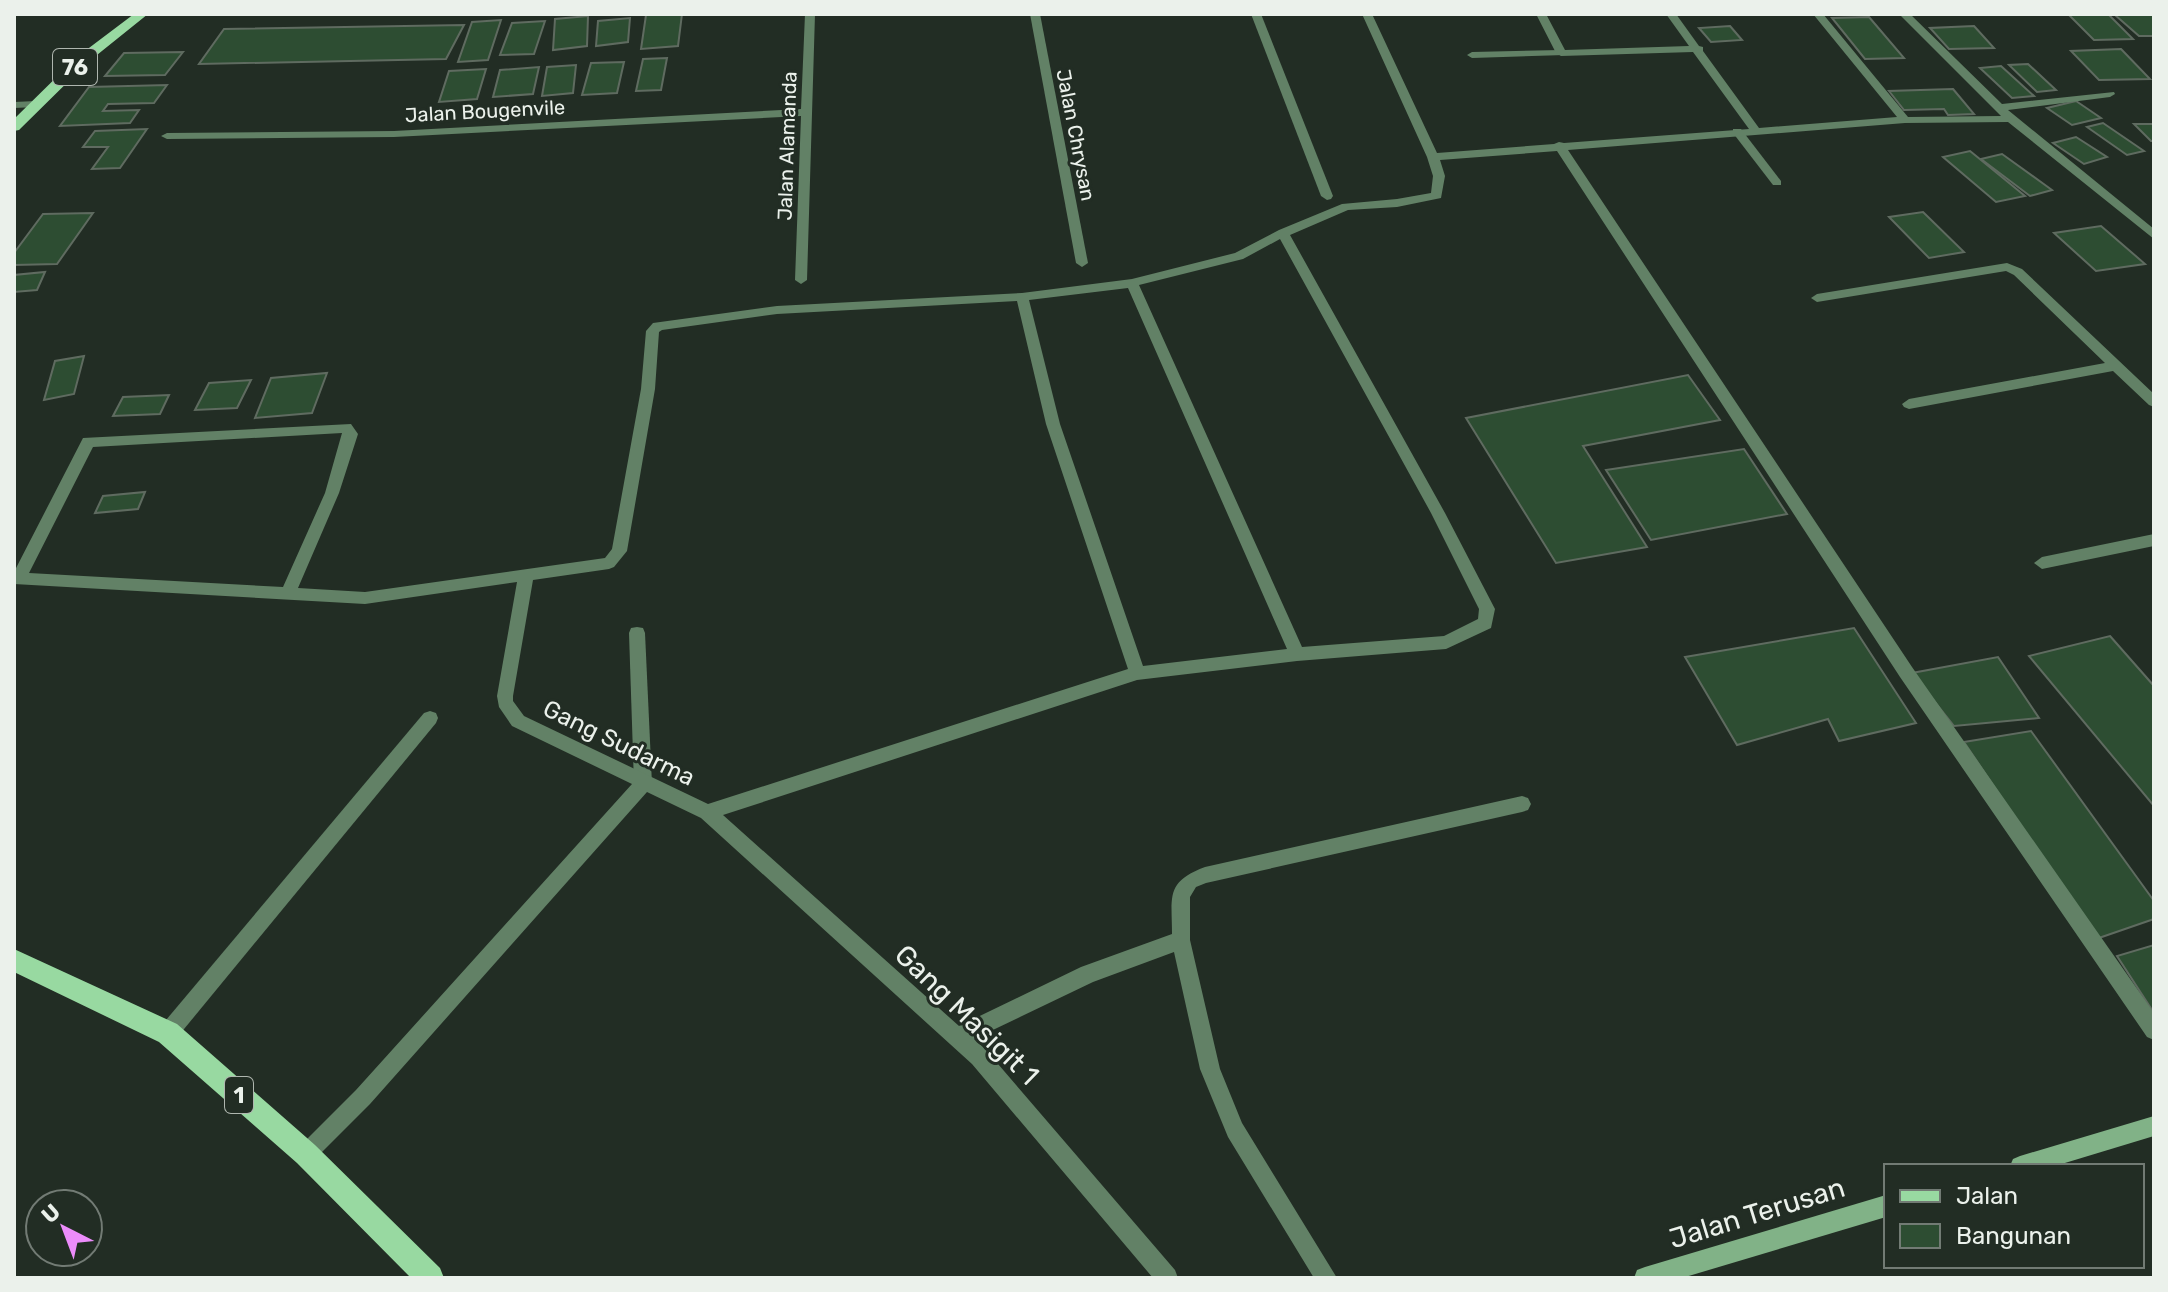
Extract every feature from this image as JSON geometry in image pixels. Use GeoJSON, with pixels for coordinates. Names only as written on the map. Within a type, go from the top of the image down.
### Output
{"type":"FeatureCollection","features":[{"type":"Feature","properties":{"kind":"main road","name":"76"},"geometry":{"type":"LineString","coordinates":[[14,127],[82,60],[142,14]]}},
{"type":"Feature","properties":{"kind":"main road","name":"1"},"geometry":{"type":"LineString","coordinates":[[14,960],[168,1033],[306,1154],[430,1278]]}},
{"type":"Feature","properties":{"kind":"main road"},"geometry":{"type":"LineString","coordinates":[[2027,1164],[2154,1126]]}},
{"type":"Feature","properties":{"kind":"main road","name":"Jalan Terusan"},"geometry":{"type":"LineString","coordinates":[[1645,1278],[1884,1207]]}},
{"type":"Feature","properties":{"kind":"street","name":"Jalan Alamanda"},"geometry":{"type":"LineString","coordinates":[[801,280],[810,14]]}},
{"type":"Feature","properties":{"kind":"street","name":"Jalan Chrysan"},"geometry":{"type":"LineString","coordinates":[[1035,14],[1082,263]]}},
{"type":"Feature","properties":{"kind":"street"},"geometry":{"type":"LineString","coordinates":[[1256,14],[1327,196]]}},
{"type":"Feature","properties":{"kind":"street"},"geometry":{"type":"LineString","coordinates":[[289,592],[332,493],[351,434],[346,428],[88,442],[17,578],[365,598],[609,563],[615,558],[648,389],[653,331],[658,326],[777,310],[1022,297],[1132,283],[1239,256],[1283,233],[1346,207],[1397,203],[1437,195],[1439,176],[1433,157],[1367,14]]}},
{"type":"Feature","properties":{"kind":"street"},"geometry":{"type":"LineString","coordinates":[[1541,14],[1561,53]]}},
{"type":"Feature","properties":{"kind":"street"},"geometry":{"type":"LineString","coordinates":[[1671,14],[1755,130]]}},
{"type":"Feature","properties":{"kind":"street"},"geometry":{"type":"LineString","coordinates":[[1818,14],[1905,120]]}},
{"type":"Feature","properties":{"kind":"street"},"geometry":{"type":"LineString","coordinates":[[1904,14],[2011,119],[2154,235]]}},
{"type":"Feature","properties":{"kind":"street"},"geometry":{"type":"LineString","coordinates":[[1472,55],[1699,49]]}},
{"type":"Feature","properties":{"kind":"street"},"geometry":{"type":"LineString","coordinates":[[1999,108],[2110,94]]}},
{"type":"Feature","properties":{"kind":"street"},"geometry":{"type":"LineString","coordinates":[[14,105],[36,104]]}},
{"type":"Feature","properties":{"kind":"street","name":"Jalan Bougenvile"},"geometry":{"type":"LineString","coordinates":[[167,136],[394,134],[806,112]]}},
{"type":"Feature","properties":{"kind":"street"},"geometry":{"type":"LineString","coordinates":[[1433,157],[1737,131],[1905,120],[2011,119]]}},
{"type":"Feature","properties":{"kind":"street"},"geometry":{"type":"LineString","coordinates":[[1737,131],[1777,183]]}},
{"type":"Feature","properties":{"kind":"street"},"geometry":{"type":"LineString","coordinates":[[1559,145],[1906,672],[2154,1030]]}},
{"type":"Feature","properties":{"kind":"street"},"geometry":{"type":"LineString","coordinates":[[707,812],[1137,673],[1297,654],[1446,642],[1485,623],[1487,609],[1438,513],[1283,233]]}},
{"type":"Feature","properties":{"kind":"street"},"geometry":{"type":"LineString","coordinates":[[1817,298],[2007,267],[2018,272],[2154,402]]}},
{"type":"Feature","properties":{"kind":"street"},"geometry":{"type":"LineString","coordinates":[[1132,283],[1297,654]]}},
{"type":"Feature","properties":{"kind":"street"},"geometry":{"type":"LineString","coordinates":[[1022,297],[1053,424],[1137,673]]}},
{"type":"Feature","properties":{"kind":"street"},"geometry":{"type":"LineString","coordinates":[[1909,404],[2116,366]]}},
{"type":"Feature","properties":{"kind":"street"},"geometry":{"type":"LineString","coordinates":[[2042,563],[2154,540]]}},
{"type":"Feature","properties":{"kind":"street","name":"Gang Sudarma"},"geometry":{"type":"LineString","coordinates":[[526,575],[505,702],[518,721],[643,784],[707,812]]}},
{"type":"Feature","properties":{"kind":"street"},"geometry":{"type":"LineString","coordinates":[[306,1154],[363,1097],[643,784],[637,633]]}},
{"type":"Feature","properties":{"kind":"street"},"geometry":{"type":"LineString","coordinates":[[168,1033],[430,718]]}},
{"type":"Feature","properties":{"kind":"street"},"geometry":{"type":"LineString","coordinates":[[1326,1278],[1235,1130],[1210,1069],[1181,940],[1181,895],[1190,881],[1205,875],[1522,804]]}},
{"type":"Feature","properties":{"kind":"street","name":"Gang Masigit 1"},"geometry":{"type":"LineString","coordinates":[[707,812],[957,1037],[1003,1084],[1167,1278]]}},
{"type":"Feature","properties":{"kind":"street"},"geometry":{"type":"LineString","coordinates":[[957,1037],[1088,974],[1181,940]]}},
{"type":"Feature","properties":{"kind":"building"},"geometry":{"type":"Polygon","coordinates":[[[682,14],[678,46],[641,49],[646,15],[682,14]]]}},
{"type":"Feature","properties":{"kind":"building"},"geometry":{"type":"Polygon","coordinates":[[[2068,14],[2108,14],[2133,39],[2094,40],[2068,14]]]}},
{"type":"Feature","properties":{"kind":"building"},"geometry":{"type":"Polygon","coordinates":[[[2154,14],[2154,36],[2139,36],[2115,15],[2154,14]]]}},
{"type":"Feature","properties":{"kind":"building"},"geometry":{"type":"Polygon","coordinates":[[[588,16],[587,46],[553,50],[555,19],[588,16]]]}},
{"type":"Feature","properties":{"kind":"building"},"geometry":{"type":"Polygon","coordinates":[[[1869,17],[1904,58],[1865,59],[1832,18],[1869,17]]]}},
{"type":"Feature","properties":{"kind":"building"},"geometry":{"type":"Polygon","coordinates":[[[630,18],[628,42],[596,46],[598,21],[630,18]]]}},
{"type":"Feature","properties":{"kind":"building"},"geometry":{"type":"Polygon","coordinates":[[[501,20],[488,60],[458,62],[472,22],[501,20]]]}},
{"type":"Feature","properties":{"kind":"building"},"geometry":{"type":"Polygon","coordinates":[[[545,21],[534,54],[500,55],[512,23],[545,21]]]}},
{"type":"Feature","properties":{"kind":"building"},"geometry":{"type":"Polygon","coordinates":[[[464,25],[446,59],[199,64],[224,29],[464,25]]]}},
{"type":"Feature","properties":{"kind":"building"},"geometry":{"type":"Polygon","coordinates":[[[1730,26],[1742,40],[1711,42],[1699,28],[1730,26]]]}},
{"type":"Feature","properties":{"kind":"building"},"geometry":{"type":"Polygon","coordinates":[[[1974,26],[1994,48],[1949,49],[1930,28],[1974,26]]]}},
{"type":"Feature","properties":{"kind":"building"},"geometry":{"type":"Polygon","coordinates":[[[2121,49],[2150,79],[2099,80],[2071,51],[2121,49]]]}},
{"type":"Feature","properties":{"kind":"building"},"geometry":{"type":"Polygon","coordinates":[[[183,52],[165,75],[105,76],[124,53],[183,52]]]}},
{"type":"Feature","properties":{"kind":"building"},"geometry":{"type":"Polygon","coordinates":[[[667,58],[661,90],[636,91],[643,59],[667,58]]]}},
{"type":"Feature","properties":{"kind":"building"},"geometry":{"type":"Polygon","coordinates":[[[624,62],[617,93],[582,95],[591,63],[624,62]]]}},
{"type":"Feature","properties":{"kind":"building"},"geometry":{"type":"Polygon","coordinates":[[[2028,64],[2056,90],[2037,92],[2009,65],[2028,64]]]}},
{"type":"Feature","properties":{"kind":"building"},"geometry":{"type":"Polygon","coordinates":[[[576,65],[573,93],[542,96],[547,67],[576,65]]]}},
{"type":"Feature","properties":{"kind":"building"},"geometry":{"type":"Polygon","coordinates":[[[2001,66],[2034,96],[2012,98],[1980,68],[2001,66]]]}},
{"type":"Feature","properties":{"kind":"building"},"geometry":{"type":"Polygon","coordinates":[[[539,67],[533,94],[493,97],[500,70],[539,67]]]}},
{"type":"Feature","properties":{"kind":"building"},"geometry":{"type":"Polygon","coordinates":[[[486,69],[477,99],[439,102],[449,71],[486,69]]]}},
{"type":"Feature","properties":{"kind":"building"},"geometry":{"type":"Polygon","coordinates":[[[167,85],[154,103],[108,104],[103,111],[139,110],[130,123],[60,126],[89,87],[167,85]]]}},
{"type":"Feature","properties":{"kind":"building"},"geometry":{"type":"Polygon","coordinates":[[[1953,89],[1974,114],[1948,115],[1944,109],[1904,110],[1889,91],[1953,89]]]}},
{"type":"Feature","properties":{"kind":"building"},"geometry":{"type":"Polygon","coordinates":[[[2076,101],[2101,118],[2072,125],[2047,108],[2076,101]]]}},
{"type":"Feature","properties":{"kind":"building"},"geometry":{"type":"Polygon","coordinates":[[[2103,123],[2144,151],[2127,155],[2087,127],[2103,123]]]}},
{"type":"Feature","properties":{"kind":"building"},"geometry":{"type":"Polygon","coordinates":[[[2134,124],[2154,124],[2154,141],[2151,141],[2134,124]]]}},
{"type":"Feature","properties":{"kind":"building"},"geometry":{"type":"Polygon","coordinates":[[[147,129],[120,168],[92,169],[108,147],[83,147],[95,131],[147,129]]]}},
{"type":"Feature","properties":{"kind":"building"},"geometry":{"type":"Polygon","coordinates":[[[2076,137],[2107,157],[2084,164],[2053,143],[2076,137]]]}},
{"type":"Feature","properties":{"kind":"building"},"geometry":{"type":"Polygon","coordinates":[[[1970,151],[2025,196],[1996,202],[1943,157],[1970,151]]]}},
{"type":"Feature","properties":{"kind":"building"},"geometry":{"type":"Polygon","coordinates":[[[2002,154],[2052,190],[2030,196],[1981,159],[2002,154]]]}},
{"type":"Feature","properties":{"kind":"building"},"geometry":{"type":"Polygon","coordinates":[[[1923,212],[1964,252],[1929,258],[1889,217],[1923,212]]]}},
{"type":"Feature","properties":{"kind":"building"},"geometry":{"type":"Polygon","coordinates":[[[93,213],[57,264],[14,265],[14,253],[43,214],[93,213]]]}},
{"type":"Feature","properties":{"kind":"building"},"geometry":{"type":"Polygon","coordinates":[[[2101,226],[2145,264],[2096,271],[2054,233],[2101,226]]]}},
{"type":"Feature","properties":{"kind":"building"},"geometry":{"type":"Polygon","coordinates":[[[45,272],[37,290],[14,292],[14,275],[45,272]]]}},
{"type":"Feature","properties":{"kind":"building"},"geometry":{"type":"Polygon","coordinates":[[[84,356],[74,394],[44,400],[55,361],[84,356]]]}},
{"type":"Feature","properties":{"kind":"building"},"geometry":{"type":"Polygon","coordinates":[[[327,373],[312,413],[255,418],[271,378],[327,373]]]}},
{"type":"Feature","properties":{"kind":"building"},"geometry":{"type":"Polygon","coordinates":[[[1688,375],[1720,420],[1583,446],[1647,547],[1556,563],[1466,418],[1688,375]]]}},
{"type":"Feature","properties":{"kind":"building"},"geometry":{"type":"Polygon","coordinates":[[[251,380],[237,408],[195,410],[209,383],[251,380]]]}},
{"type":"Feature","properties":{"kind":"building"},"geometry":{"type":"Polygon","coordinates":[[[169,395],[160,414],[113,416],[123,397],[169,395]]]}},
{"type":"Feature","properties":{"kind":"building"},"geometry":{"type":"Polygon","coordinates":[[[1744,449],[1787,514],[1651,540],[1606,470],[1744,449]]]}},
{"type":"Feature","properties":{"kind":"building"},"geometry":{"type":"Polygon","coordinates":[[[145,492],[138,509],[95,513],[103,496],[145,492]]]}},
{"type":"Feature","properties":{"kind":"building"},"geometry":{"type":"Polygon","coordinates":[[[1854,628],[1916,723],[1839,741],[1828,719],[1737,745],[1685,657],[1854,628]]]}},
{"type":"Feature","properties":{"kind":"building"},"geometry":{"type":"Polygon","coordinates":[[[2110,636],[2154,686],[2154,806],[2029,656],[2110,636]]]}},
{"type":"Feature","properties":{"kind":"building"},"geometry":{"type":"Polygon","coordinates":[[[1998,657],[2039,718],[1954,726],[1912,673],[1998,657]]]}},
{"type":"Feature","properties":{"kind":"building"},"geometry":{"type":"Polygon","coordinates":[[[2031,731],[2154,901],[2154,919],[2096,939],[1964,742],[2031,731]]]}},
{"type":"Feature","properties":{"kind":"building"},"geometry":{"type":"Polygon","coordinates":[[[2154,945],[2154,1013],[2117,956],[2154,945]]]}}]}
